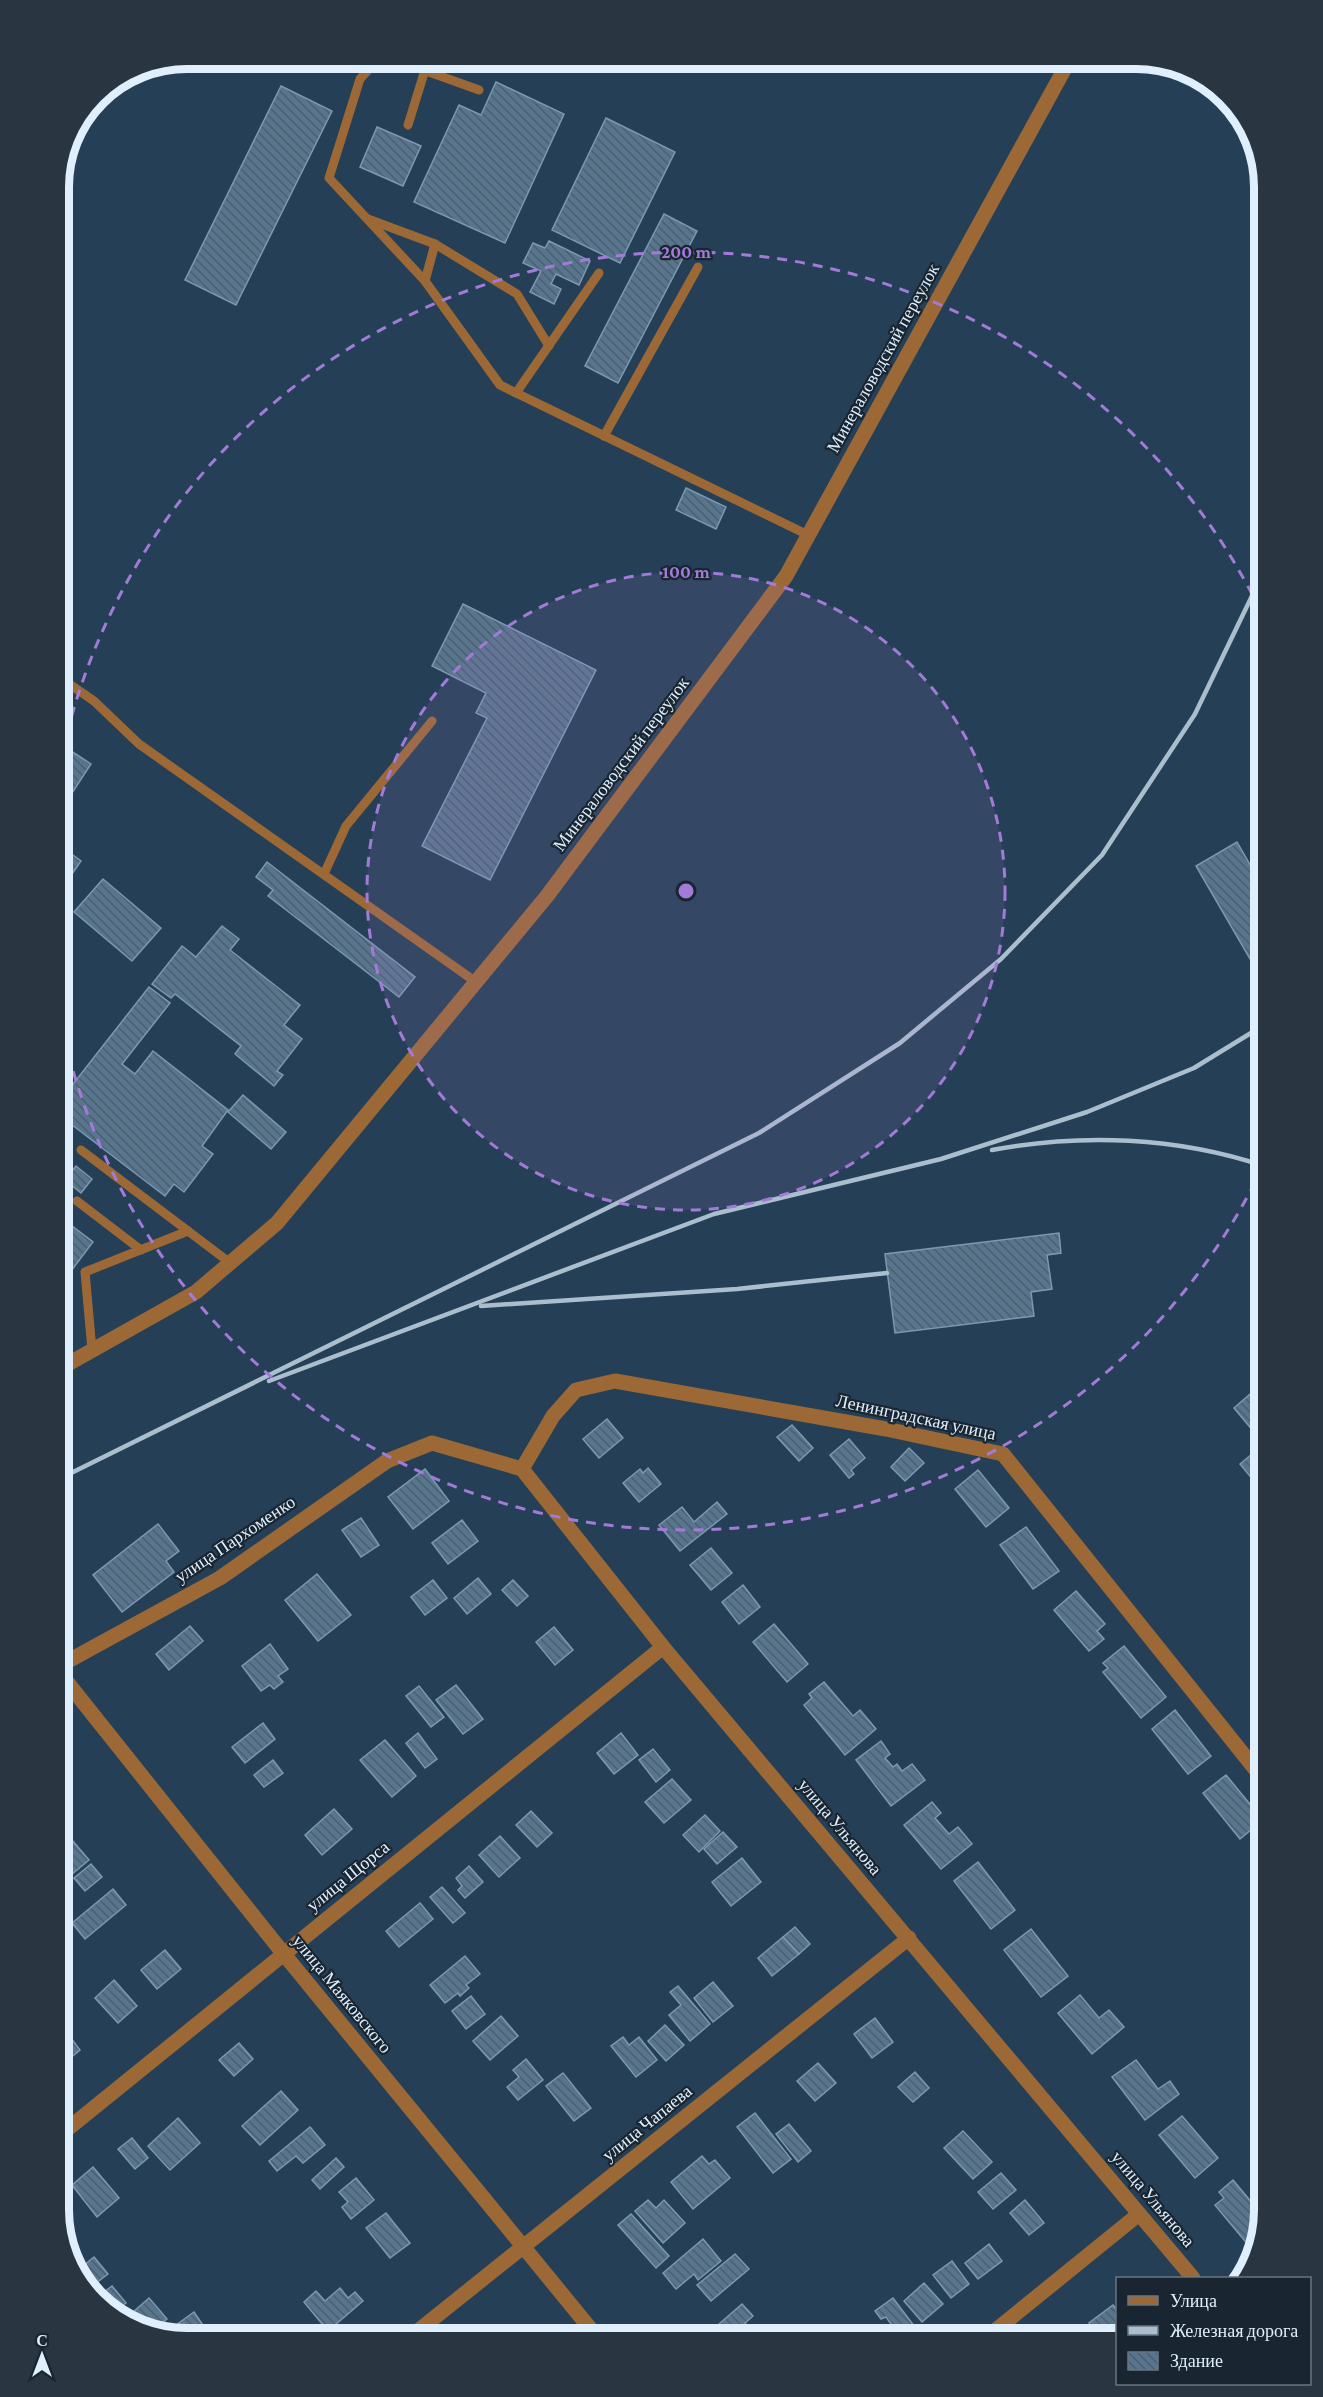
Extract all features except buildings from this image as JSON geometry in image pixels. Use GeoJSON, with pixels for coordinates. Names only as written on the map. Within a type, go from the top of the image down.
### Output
{"type":"FeatureCollection","features":[{"type":"Feature","properties":{"kind":"street","name":"Минераловодский переулок"},"geometry":{"type":"LineString","coordinates":[[69,1363],[196,1292],[278,1223],[547,896],[786,576],[1064,69]]}},
{"type":"Feature","properties":{"kind":"street","name":"Ленинградская улица"},"geometry":{"type":"LineString","coordinates":[[522,1469],[553,1416],[576,1390],[615,1381],[886,1429],[1003,1455],[1254,1768]]}},
{"type":"Feature","properties":{"kind":"street","name":"улица Пархоменко"},"geometry":{"type":"LineString","coordinates":[[69,1660],[220,1578],[387,1461],[432,1443],[522,1469]]}},
{"type":"Feature","properties":{"kind":"street","name":"улица Ульянова"},"geometry":{"type":"LineString","coordinates":[[522,1469],[663,1647],[1192,2277]]}},
{"type":"Feature","properties":{"kind":"street","name":"улица Щорса"},"geometry":{"type":"LineString","coordinates":[[69,2127],[663,1647]]}},
{"type":"Feature","properties":{"kind":"street","name":"улица Маяковского"},"geometry":{"type":"LineString","coordinates":[[69,1686],[283,1953],[590,2328]]}},
{"type":"Feature","properties":{"kind":"street","name":"улица Чапаева"},"geometry":{"type":"LineString","coordinates":[[422,2328],[909,1938]]}},
{"type":"Feature","properties":{"kind":"street"},"geometry":{"type":"LineString","coordinates":[[998,2328],[1139,2214]]}},
{"type":"Feature","properties":{"kind":"lane"},"geometry":{"type":"LineString","coordinates":[[369,69],[360,79],[329,178],[425,281],[500,385],[808,535]]}},
{"type":"Feature","properties":{"kind":"lane"},"geometry":{"type":"LineString","coordinates":[[408,125],[425,70],[479,90]]}},
{"type":"Feature","properties":{"kind":"lane"},"geometry":{"type":"LineString","coordinates":[[364,218],[435,244],[517,294],[549,346]]}},
{"type":"Feature","properties":{"kind":"lane"},"geometry":{"type":"LineString","coordinates":[[425,281],[435,244]]}},
{"type":"Feature","properties":{"kind":"lane"},"geometry":{"type":"LineString","coordinates":[[604,436],[698,267]]}},
{"type":"Feature","properties":{"kind":"lane"},"geometry":{"type":"LineString","coordinates":[[516,393],[599,273]]}},
{"type":"Feature","properties":{"kind":"lane"},"geometry":{"type":"LineString","coordinates":[[69,684],[94,701],[140,744],[476,982]]}},
{"type":"Feature","properties":{"kind":"lane"},"geometry":{"type":"LineString","coordinates":[[324,874],[346,826],[432,721]]}},
{"type":"Feature","properties":{"kind":"lane"},"geometry":{"type":"LineString","coordinates":[[81,1150],[230,1262]]}},
{"type":"Feature","properties":{"kind":"lane"},"geometry":{"type":"LineString","coordinates":[[77,1201],[141,1250]]}},
{"type":"Feature","properties":{"kind":"lane"},"geometry":{"type":"LineString","coordinates":[[92,1350],[85,1272],[188,1231]]}},
{"type":"Feature","properties":{"kind":"railway"},"geometry":{"type":"LineString","coordinates":[[69,1474],[759,1133],[900,1043],[1001,959],[1102,855],[1195,714],[1254,592]]}},
{"type":"Feature","properties":{"kind":"railway"},"geometry":{"type":"LineString","coordinates":[[269,1381],[714,1214],[941,1159],[1087,1112],[1194,1068],[1254,1031]]}},
{"type":"Feature","properties":{"kind":"railway"},"geometry":{"type":"LineString","coordinates":[[992,1150],[1060,1141],[1129,1141],[1197,1149],[1254,1163]]}},
{"type":"Feature","properties":{"kind":"railway"},"geometry":{"type":"LineString","coordinates":[[481,1306],[737,1289],[887,1273]]}}]}
